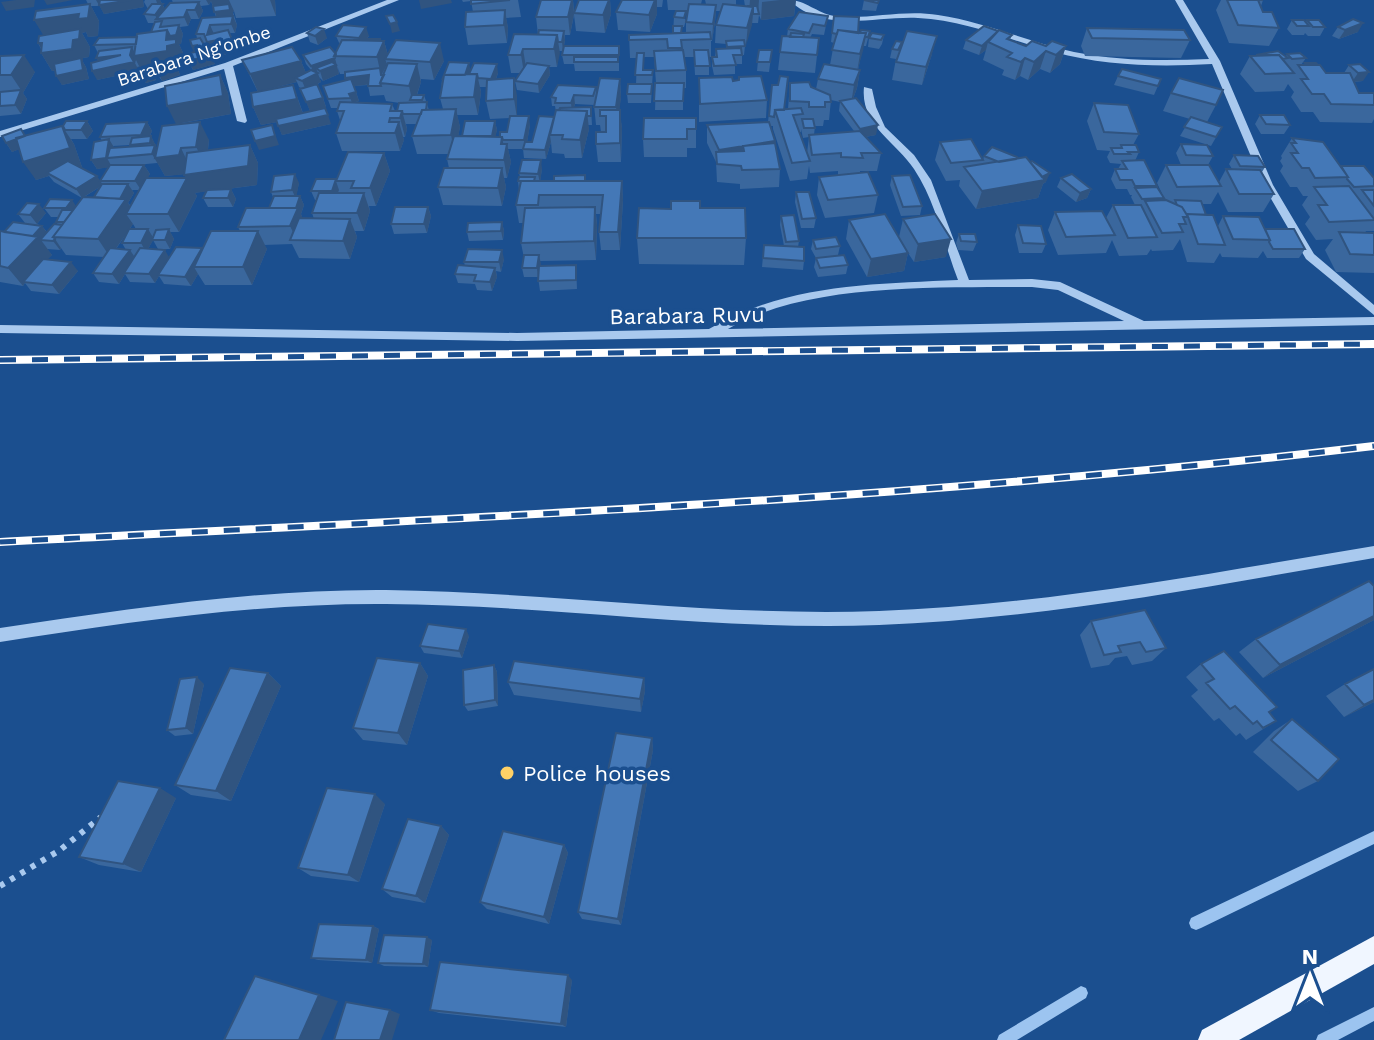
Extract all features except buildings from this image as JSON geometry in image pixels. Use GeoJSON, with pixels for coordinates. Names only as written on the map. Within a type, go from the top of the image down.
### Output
{"type":"FeatureCollection","features":[{"type":"Feature","properties":{"kind":"main road"},"geometry":{"type":"LineString","coordinates":[[1212,1040],[1374,949]]}},
{"type":"Feature","properties":{"kind":"street","name":"Barabara Ng'ombe"},"geometry":{"type":"LineString","coordinates":[[0,134],[228,65],[395,0]]}},
{"type":"Feature","properties":{"kind":"street"},"geometry":{"type":"LineString","coordinates":[[793,0],[816,16],[834,20],[896,14],[957,20],[1086,57],[1215,61]]}},
{"type":"Feature","properties":{"kind":"street"},"geometry":{"type":"LineString","coordinates":[[1179,0],[1215,61],[1263,175],[1310,256],[1374,311]]}},
{"type":"Feature","properties":{"kind":"street"},"geometry":{"type":"LineString","coordinates":[[896,1],[896,14]]}},
{"type":"Feature","properties":{"kind":"street"},"geometry":{"type":"LineString","coordinates":[[228,65],[242,121]]}},
{"type":"Feature","properties":{"kind":"street"},"geometry":{"type":"LineString","coordinates":[[867,89],[872,117],[885,137],[920,170],[965,284]]}},
{"type":"Feature","properties":{"kind":"street"},"geometry":{"type":"LineString","coordinates":[[709,335],[728,321],[797,300],[867,288],[965,284],[1032,283],[1060,286],[1146,327]]}},
{"type":"Feature","properties":{"kind":"street","name":"Barabara Ruvu"},"geometry":{"type":"LineString","coordinates":[[0,329],[517,337],[1374,321]]}},
{"type":"Feature","properties":{"kind":"street"},"geometry":{"type":"LineString","coordinates":[[0,635],[239,605],[384,596],[515,602],[720,618],[880,618],[1068,602],[1374,552]]}},
{"type":"Feature","properties":{"kind":"path"},"geometry":{"type":"LineString","coordinates":[[0,886],[60,850],[111,809]]}},
{"type":"Feature","properties":{"kind":"waterway"},"geometry":{"type":"LineString","coordinates":[[1196,923],[1374,837]]}},
{"type":"Feature","properties":{"kind":"waterway"},"geometry":{"type":"LineString","coordinates":[[1004,1040],[1081,993]]}},
{"type":"Feature","properties":{"kind":"waterway"},"geometry":{"type":"LineString","coordinates":[[1323,1040],[1374,1014]]}},
{"type":"Feature","properties":{"kind":"railway"},"geometry":{"type":"LineString","coordinates":[[0,360],[1374,344]]}},
{"type":"Feature","properties":{"kind":"railway"},"geometry":{"type":"LineString","coordinates":[[0,542],[859,494],[1203,465],[1374,446]]}},
{"type":"Feature","properties":{"kind":"place","name":"Police houses"},"geometry":{"type":"Point","coordinates":[507,773]}}]}
